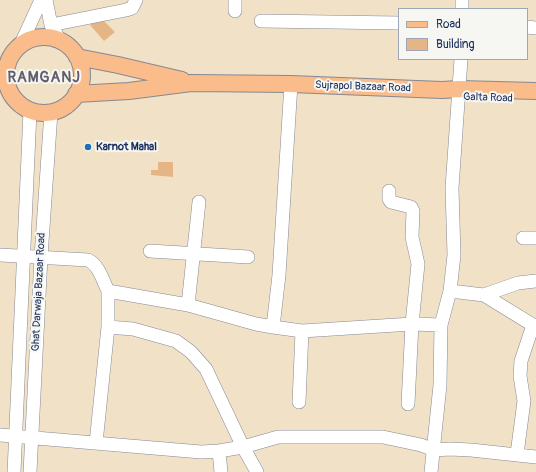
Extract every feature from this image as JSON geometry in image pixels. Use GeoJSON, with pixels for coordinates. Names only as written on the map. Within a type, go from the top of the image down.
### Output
{"type":"FeatureCollection","features":[{"type":"Feature","properties":{"kind":"main road"},"geometry":{"type":"LineString","coordinates":[[48,38],[61,42],[70,48],[77,57],[82,77],[80,88],[70,103],[61,109],[51,112],[30,111],[14,100],[3,82],[4,64],[20,46],[34,39],[48,38]]}},
{"type":"Feature","properties":{"kind":"main road","name":"Sujrapol Bazaar Road"},"geometry":{"type":"LineString","coordinates":[[77,57],[118,64],[191,82]]}},
{"type":"Feature","properties":{"kind":"main road","name":"Sujrapol Bazaar Road"},"geometry":{"type":"LineString","coordinates":[[76,94],[129,91],[191,82],[442,90],[459,93],[536,92]]}},
{"type":"Feature","properties":{"kind":"main road","name":"Galta Road"},"geometry":{"type":"LineString","coordinates":[[459,93],[536,99]]}},
{"type":"Feature","properties":{"kind":"street"},"geometry":{"type":"LineString","coordinates":[[20,46],[41,0]]}},
{"type":"Feature","properties":{"kind":"street"},"geometry":{"type":"LineString","coordinates":[[46,0],[51,25],[61,42]]}},
{"type":"Feature","properties":{"kind":"street"},"geometry":{"type":"LineString","coordinates":[[51,25],[126,10],[132,8],[136,0]]}},
{"type":"Feature","properties":{"kind":"street"},"geometry":{"type":"LineString","coordinates":[[261,21],[398,23]]}},
{"type":"Feature","properties":{"kind":"street"},"geometry":{"type":"LineString","coordinates":[[431,472],[440,385],[441,325],[450,291],[454,255],[452,188],[461,60]]}},
{"type":"Feature","properties":{"kind":"street"},"geometry":{"type":"LineString","coordinates":[[273,327],[279,275],[291,84]]}},
{"type":"Feature","properties":{"kind":"street"},"geometry":{"type":"LineString","coordinates":[[14,472],[30,111]]}},
{"type":"Feature","properties":{"kind":"street","name":"Ghat Darwaja Bazaar Road"},"geometry":{"type":"LineString","coordinates":[[30,472],[41,256],[51,112]]}},
{"type":"Feature","properties":{"kind":"street"},"geometry":{"type":"LineString","coordinates":[[389,191],[389,199],[391,202],[411,207],[413,212],[412,237],[418,264],[412,324],[408,404]]}},
{"type":"Feature","properties":{"kind":"street"},"geometry":{"type":"LineString","coordinates":[[188,305],[199,202]]}},
{"type":"Feature","properties":{"kind":"street"},"geometry":{"type":"LineString","coordinates":[[150,251],[248,257]]}},
{"type":"Feature","properties":{"kind":"street"},"geometry":{"type":"LineString","coordinates":[[0,254],[88,260],[93,262],[108,291],[108,327],[96,443]]}},
{"type":"Feature","properties":{"kind":"street"},"geometry":{"type":"LineString","coordinates":[[484,295],[518,283],[536,281]]}},
{"type":"Feature","properties":{"kind":"street"},"geometry":{"type":"LineString","coordinates":[[108,291],[188,305],[256,324],[302,332],[412,324],[441,325]]}},
{"type":"Feature","properties":{"kind":"street"},"geometry":{"type":"LineString","coordinates":[[450,291],[484,295],[534,326],[521,361],[520,376],[524,401],[517,454]]}},
{"type":"Feature","properties":{"kind":"street"},"geometry":{"type":"LineString","coordinates":[[108,327],[133,329],[176,341],[191,352],[206,369],[243,447],[257,472]]}},
{"type":"Feature","properties":{"kind":"street"},"geometry":{"type":"LineString","coordinates":[[299,402],[302,332]]}},
{"type":"Feature","properties":{"kind":"street"},"geometry":{"type":"LineString","coordinates":[[0,435],[16,435],[170,450],[219,451],[243,447],[278,437],[383,437],[421,445],[434,450],[470,450],[536,457]]}},
{"type":"Feature","properties":{"kind":"street"},"geometry":{"type":"LineString","coordinates":[[219,451],[221,472]]}},
{"type":"Feature","properties":{"kind":"building"},"geometry":{"type":"Polygon","coordinates":[[[100,17],[115,32],[104,41],[90,25],[100,17]]]}},
{"type":"Feature","properties":{"kind":"building"},"geometry":{"type":"Polygon","coordinates":[[[158,162],[173,162],[173,177],[151,175],[151,170],[158,170],[158,162]]]}},
{"type":"Feature","properties":{"kind":"place","name":"Karnot Mahal"},"geometry":{"type":"Point","coordinates":[88,147]}},
{"type":"Feature","properties":{"kind":"district","name":"RAMGANJ"},"geometry":{"type":"Point","coordinates":[44,78]}}]}
